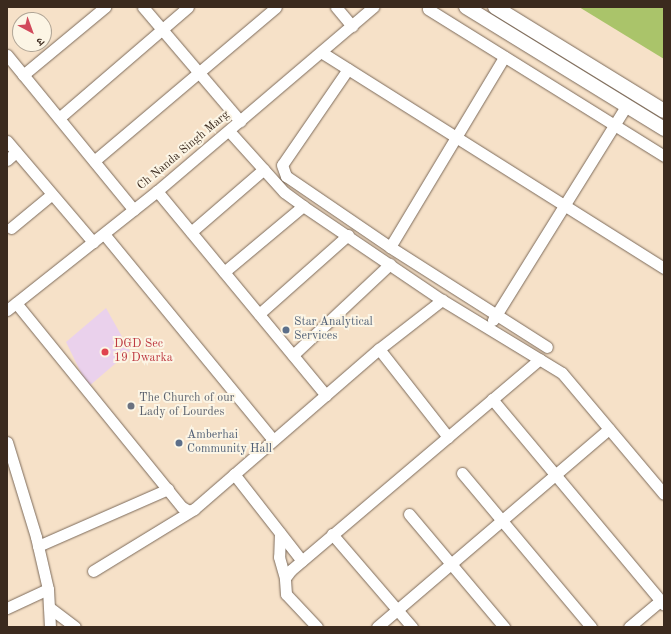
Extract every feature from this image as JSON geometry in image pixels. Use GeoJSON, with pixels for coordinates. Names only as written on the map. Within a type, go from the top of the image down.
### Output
{"type":"FeatureCollection","features":[{"type":"Feature","properties":{"kind":"street"},"geometry":{"type":"LineString","coordinates":[[23,75],[105,7]]}},
{"type":"Feature","properties":{"kind":"street"},"geometry":{"type":"LineString","coordinates":[[143,7],[240,121]]}},
{"type":"Feature","properties":{"kind":"street"},"geometry":{"type":"LineString","coordinates":[[59,118],[188,7]]}},
{"type":"Feature","properties":{"kind":"street"},"geometry":{"type":"LineString","coordinates":[[94,161],[276,7]]}},
{"type":"Feature","properties":{"kind":"street"},"geometry":{"type":"LineString","coordinates":[[336,7],[352,26]]}},
{"type":"Feature","properties":{"kind":"street","name":"Ch Nanda Singh Marg"},"geometry":{"type":"LineString","coordinates":[[12,307],[158,191],[373,7]]}},
{"type":"Feature","properties":{"kind":"street"},"geometry":{"type":"LineString","coordinates":[[466,7],[664,129]]}},
{"type":"Feature","properties":{"kind":"street"},"geometry":{"type":"LineString","coordinates":[[495,7],[664,112]]}},
{"type":"Feature","properties":{"kind":"street"},"geometry":{"type":"LineString","coordinates":[[428,10],[664,156]]}},
{"type":"Feature","properties":{"kind":"street"},"geometry":{"type":"LineString","coordinates":[[321,52],[664,268]]}},
{"type":"Feature","properties":{"kind":"street"},"geometry":{"type":"LineString","coordinates":[[7,55],[134,210]]}},
{"type":"Feature","properties":{"kind":"street"},"geometry":{"type":"LineString","coordinates":[[390,247],[504,57]]}},
{"type":"Feature","properties":{"kind":"street"},"geometry":{"type":"LineString","coordinates":[[348,69],[282,165],[286,176],[390,247],[547,347]]}},
{"type":"Feature","properties":{"kind":"street"},"geometry":{"type":"LineString","coordinates":[[488,328],[627,105]]}},
{"type":"Feature","properties":{"kind":"street"},"geometry":{"type":"LineString","coordinates":[[229,131],[284,192],[303,206],[442,300],[562,373],[664,494]]}},
{"type":"Feature","properties":{"kind":"street"},"geometry":{"type":"LineString","coordinates":[[7,141],[93,242]]}},
{"type":"Feature","properties":{"kind":"street"},"geometry":{"type":"LineString","coordinates":[[7,160],[16,152]]}},
{"type":"Feature","properties":{"kind":"street"},"geometry":{"type":"LineString","coordinates":[[191,232],[264,169]]}},
{"type":"Feature","properties":{"kind":"street"},"geometry":{"type":"LineString","coordinates":[[158,191],[326,395]]}},
{"type":"Feature","properties":{"kind":"street"},"geometry":{"type":"LineString","coordinates":[[11,228],[52,194]]}},
{"type":"Feature","properties":{"kind":"street"},"geometry":{"type":"LineString","coordinates":[[224,272],[303,206]]}},
{"type":"Feature","properties":{"kind":"street"},"geometry":{"type":"LineString","coordinates":[[104,234],[273,440]]}},
{"type":"Feature","properties":{"kind":"street"},"geometry":{"type":"LineString","coordinates":[[259,314],[348,235]]}},
{"type":"Feature","properties":{"kind":"street"},"geometry":{"type":"LineString","coordinates":[[293,355],[390,264]]}},
{"type":"Feature","properties":{"kind":"street"},"geometry":{"type":"LineString","coordinates":[[93,571],[194,510],[379,349],[442,300]]}},
{"type":"Feature","properties":{"kind":"street"},"geometry":{"type":"LineString","coordinates":[[12,307],[185,510],[194,510]]}},
{"type":"Feature","properties":{"kind":"street"},"geometry":{"type":"LineString","coordinates":[[379,349],[448,436]]}},
{"type":"Feature","properties":{"kind":"street"},"geometry":{"type":"LineString","coordinates":[[285,578],[302,560],[332,534],[540,359]]}},
{"type":"Feature","properties":{"kind":"street"},"geometry":{"type":"LineString","coordinates":[[492,399],[662,603],[629,627]]}},
{"type":"Feature","properties":{"kind":"street"},"geometry":{"type":"LineString","coordinates":[[377,627],[609,429]]}},
{"type":"Feature","properties":{"kind":"street"},"geometry":{"type":"LineString","coordinates":[[7,442],[38,546],[48,589],[50,627]]}},
{"type":"Feature","properties":{"kind":"street"},"geometry":{"type":"LineString","coordinates":[[462,472],[591,627]]}},
{"type":"Feature","properties":{"kind":"street"},"geometry":{"type":"LineString","coordinates":[[234,474],[302,560]]}},
{"type":"Feature","properties":{"kind":"street"},"geometry":{"type":"LineString","coordinates":[[38,546],[168,489]]}},
{"type":"Feature","properties":{"kind":"street"},"geometry":{"type":"LineString","coordinates":[[409,514],[504,627]]}},
{"type":"Feature","properties":{"kind":"street"},"geometry":{"type":"LineString","coordinates":[[280,533],[279,557],[285,578],[286,594],[317,627]]}},
{"type":"Feature","properties":{"kind":"street"},"geometry":{"type":"LineString","coordinates":[[332,534],[412,627]]}},
{"type":"Feature","properties":{"kind":"street"},"geometry":{"type":"LineString","coordinates":[[7,608],[48,589]]}},
{"type":"Feature","properties":{"kind":"street"},"geometry":{"type":"LineString","coordinates":[[50,608],[75,627]]}},
{"type":"Feature","properties":{"kind":"shaded area"},"geometry":{"type":"Polygon","coordinates":[[[106,308],[130,351],[88,387],[66,342],[106,308]]]}},
{"type":"Feature","properties":{"kind":"green space"},"geometry":{"type":"Polygon","coordinates":[[[579,7],[664,7],[664,59],[579,7]]]}},
{"type":"Feature","properties":{"kind":"place","name":"Star Analytical Services"},"geometry":{"type":"Point","coordinates":[286,330]}},
{"type":"Feature","properties":{"kind":"place","name":"DGD Sec 19 Dwarka"},"geometry":{"type":"Point","coordinates":[105,352]}},
{"type":"Feature","properties":{"kind":"place","name":"The Church of our Lady of Lourdes"},"geometry":{"type":"Point","coordinates":[131,406]}},
{"type":"Feature","properties":{"kind":"place","name":"Amberhai Community Hall"},"geometry":{"type":"Point","coordinates":[179,443]}}]}
